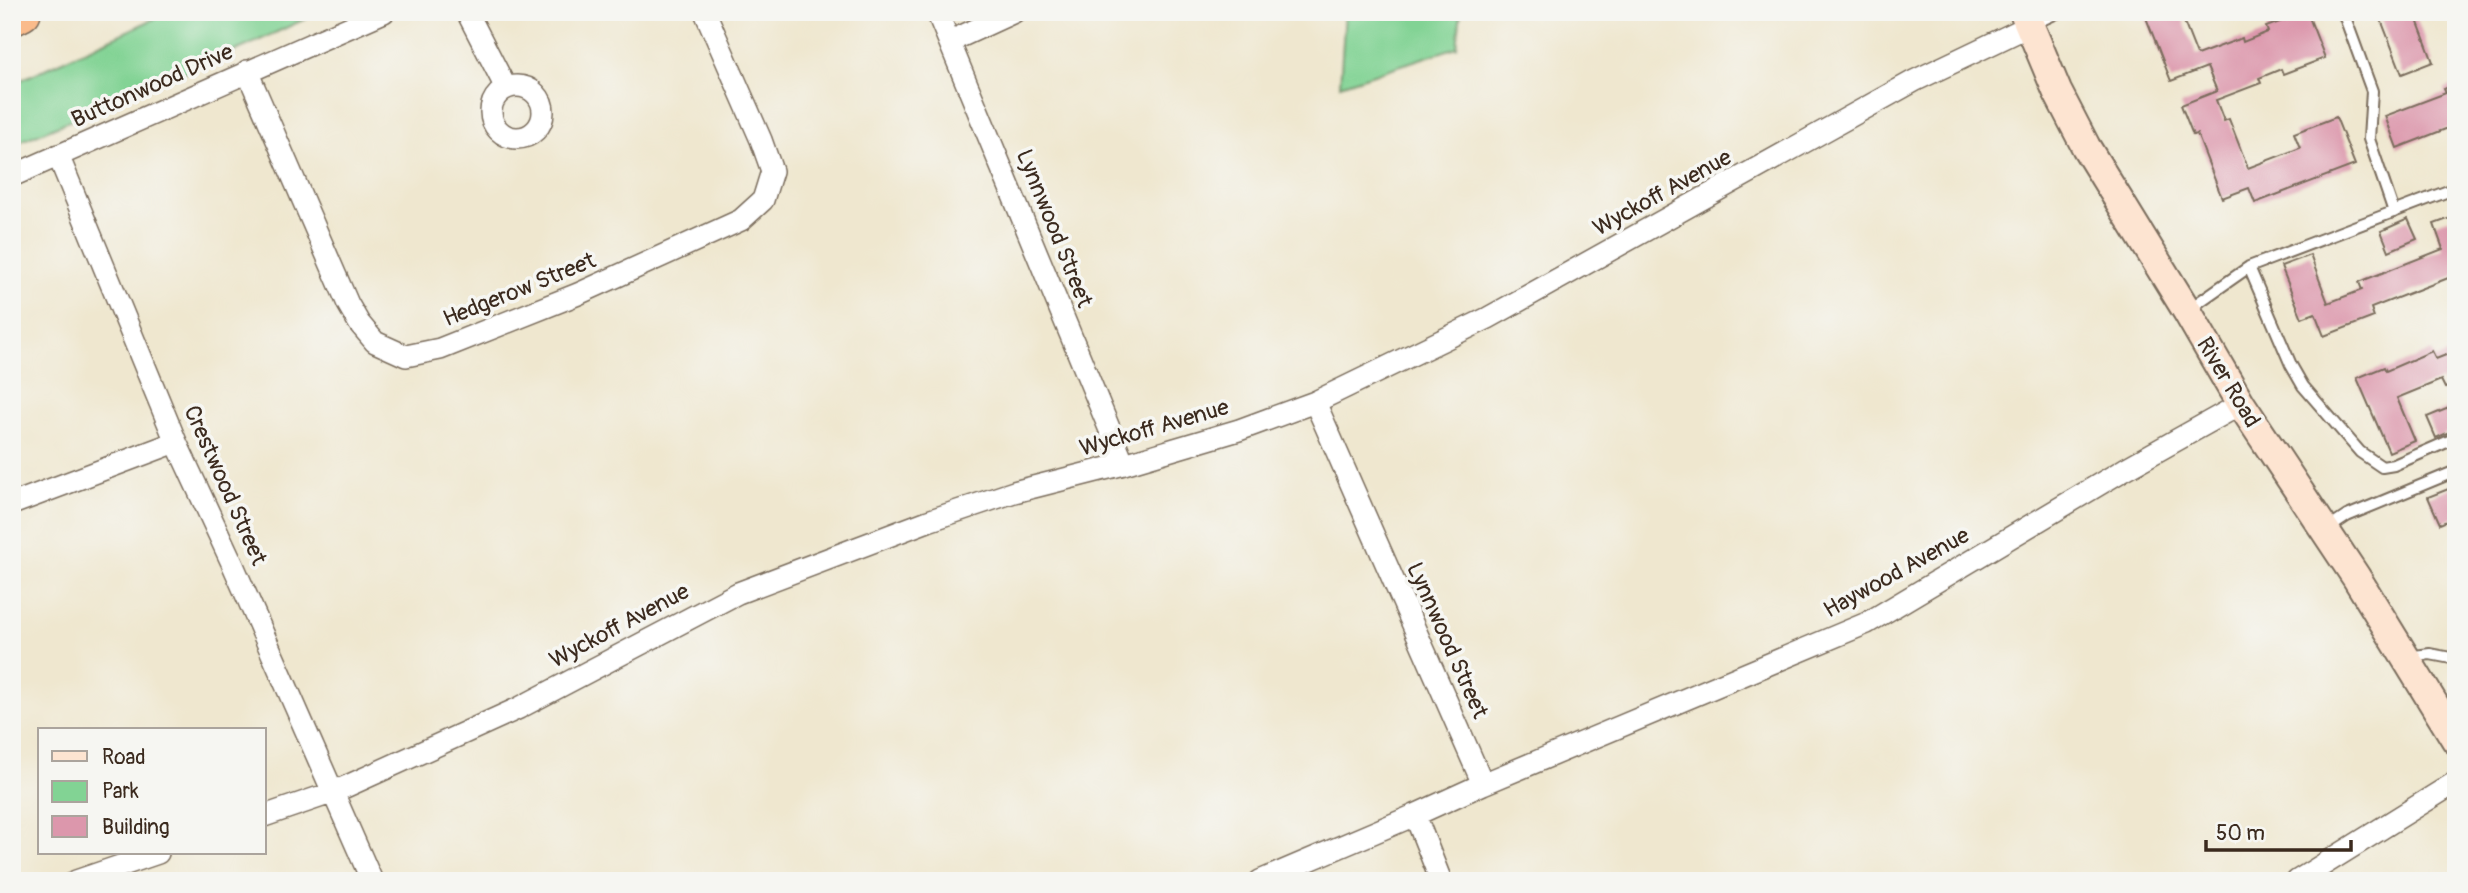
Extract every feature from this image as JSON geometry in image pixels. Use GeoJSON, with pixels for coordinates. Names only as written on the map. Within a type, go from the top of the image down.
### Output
{"type":"FeatureCollection","features":[{"type":"Feature","properties":{"kind":"highway"},"geometry":{"type":"LineString","coordinates":[[12,16],[22,12]]}},
{"type":"Feature","properties":{"kind":"street","name":"Buttonwood Drive"},"geometry":{"type":"LineString","coordinates":[[58,155],[384,12]]}},
{"type":"Feature","properties":{"kind":"street"},"geometry":{"type":"LineString","coordinates":[[467,12],[506,88]]}},
{"type":"Feature","properties":{"kind":"street","name":"Hedgerow Street"},"geometry":{"type":"LineString","coordinates":[[247,71],[348,304],[375,342],[406,355],[440,349],[578,294],[741,220],[763,200],[772,172],[761,140],[705,12]]}},
{"type":"Feature","properties":{"kind":"street","name":"Lynnwood Street"},"geometry":{"type":"LineString","coordinates":[[937,12],[1124,464]]}},
{"type":"Feature","properties":{"kind":"street"},"geometry":{"type":"LineString","coordinates":[[951,41],[1014,12]]}},
{"type":"Feature","properties":{"kind":"street","name":"River Road"},"geometry":{"type":"LineString","coordinates":[[2028,19],[2057,91],[2086,147],[2241,404],[2326,530],[2456,740]]}},
{"type":"Feature","properties":{"kind":"street","name":"Wyckoff Avenue"},"geometry":{"type":"LineString","coordinates":[[266,815],[334,792],[519,708],[738,593],[1014,492],[1124,464],[1239,430],[1315,402],[1488,318],[2028,19]]}},
{"type":"Feature","properties":{"kind":"street"},"geometry":{"type":"LineString","coordinates":[[12,176],[58,155]]}},
{"type":"Feature","properties":{"kind":"street","name":"Crestwood Street"},"geometry":{"type":"LineString","coordinates":[[58,155],[176,442],[372,881]]}},
{"type":"Feature","properties":{"kind":"street","name":"Lynnwood Street"},"geometry":{"type":"LineString","coordinates":[[1315,402],[1483,784]]}},
{"type":"Feature","properties":{"kind":"street","name":"Haywood Avenue"},"geometry":{"type":"LineString","coordinates":[[1415,816],[1483,784],[1867,623],[2125,469],[2241,404]]}},
{"type":"Feature","properties":{"kind":"street"},"geometry":{"type":"LineString","coordinates":[[12,505],[176,442]]}},
{"type":"Feature","properties":{"kind":"street"},"geometry":{"type":"LineString","coordinates":[[2297,881],[2456,782]]}},
{"type":"Feature","properties":{"kind":"street"},"geometry":{"type":"LineString","coordinates":[[1260,881],[1415,816],[1441,881]]}},
{"type":"Feature","properties":{"kind":"street"},"geometry":{"type":"LineString","coordinates":[[76,881],[155,854]]}},
{"type":"Feature","properties":{"kind":"lane"},"geometry":{"type":"LineString","coordinates":[[2028,19],[2059,12]]}},
{"type":"Feature","properties":{"kind":"lane"},"geometry":{"type":"LineString","coordinates":[[2343,12],[2372,91],[2369,139],[2394,212]]}},
{"type":"Feature","properties":{"kind":"lane"},"geometry":{"type":"LineString","coordinates":[[2187,311],[2249,267],[2456,188]]}},
{"type":"Feature","properties":{"kind":"lane"},"geometry":{"type":"LineString","coordinates":[[2249,267],[2291,365],[2303,386],[2360,452],[2382,467],[2394,465],[2456,439]]}},
{"type":"Feature","properties":{"kind":"lane"},"geometry":{"type":"LineString","coordinates":[[2326,530],[2347,516],[2456,471]]}},
{"type":"Feature","properties":{"kind":"lane"},"geometry":{"type":"LineString","coordinates":[[2406,657],[2430,654],[2456,659]]}},
{"type":"Feature","properties":{"kind":"green space"},"geometry":{"type":"Polygon","coordinates":[[[169,12],[320,12],[247,46],[12,145],[12,84],[169,12]]]}},
{"type":"Feature","properties":{"kind":"green space"},"geometry":{"type":"Polygon","coordinates":[[[1345,12],[1461,12],[1457,47],[1340,85],[1345,12]]]}},
{"type":"Feature","properties":{"kind":"building"},"geometry":{"type":"Polygon","coordinates":[[[2149,12],[2180,12],[2197,55],[2242,38],[2243,42],[2268,32],[2266,27],[2307,12],[2325,58],[2283,74],[2281,69],[2259,78],[2261,83],[2216,100],[2224,121],[2229,119],[2248,168],[2300,148],[2294,133],[2336,117],[2355,165],[2255,203],[2249,188],[2222,198],[2197,134],[2193,135],[2181,105],[2217,91],[2207,67],[2171,81],[2145,15],[2149,12]]]}},
{"type":"Feature","properties":{"kind":"building"},"geometry":{"type":"Polygon","coordinates":[[[2378,12],[2414,12],[2433,62],[2402,74],[2378,12]]]}},
{"type":"Feature","properties":{"kind":"building"},"geometry":{"type":"Polygon","coordinates":[[[2456,84],[2456,125],[2397,148],[2385,116],[2446,93],[2444,89],[2456,84]]]}},
{"type":"Feature","properties":{"kind":"building"},"geometry":{"type":"Polygon","coordinates":[[[2456,216],[2456,275],[2371,308],[2374,317],[2324,336],[2315,313],[2302,318],[2281,266],[2310,255],[2328,303],[2362,290],[2359,282],[2443,249],[2434,224],[2456,216]]]}},
{"type":"Feature","properties":{"kind":"building"},"geometry":{"type":"Polygon","coordinates":[[[2408,219],[2417,239],[2389,251],[2381,231],[2408,219]]]}},
{"type":"Feature","properties":{"kind":"building"},"geometry":{"type":"Polygon","coordinates":[[[2432,351],[2436,359],[2456,351],[2456,384],[2445,388],[2441,380],[2397,398],[2415,441],[2389,452],[2357,378],[2384,367],[2386,371],[2432,351]]]}},
{"type":"Feature","properties":{"kind":"building"},"geometry":{"type":"Polygon","coordinates":[[[2456,405],[2456,429],[2436,438],[2427,417],[2456,405]]]}},
{"type":"Feature","properties":{"kind":"building"},"geometry":{"type":"Polygon","coordinates":[[[2456,486],[2456,517],[2440,524],[2428,497],[2456,486]]]}}]}
